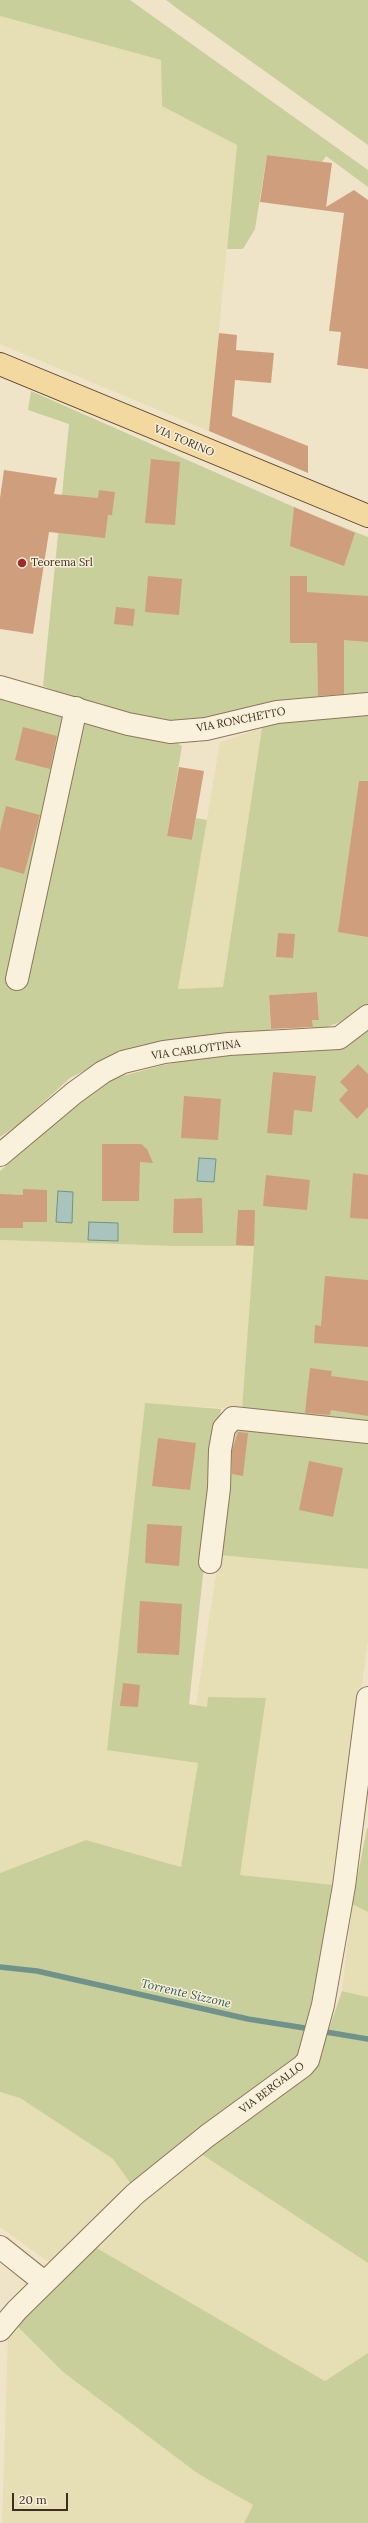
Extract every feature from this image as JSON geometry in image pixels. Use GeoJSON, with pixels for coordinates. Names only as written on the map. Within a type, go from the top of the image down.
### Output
{"type":"FeatureCollection","features":[{"type":"Feature","properties":{"kind":"main road","name":"VIA TORINO"},"geometry":{"type":"LineString","coordinates":[[0,364],[368,516]]}},
{"type":"Feature","properties":{"kind":"street","name":"VIA RONCHETTO"},"geometry":{"type":"LineString","coordinates":[[0,687],[128,724],[170,732],[206,729],[277,712],[368,704]]}},
{"type":"Feature","properties":{"kind":"street"},"geometry":{"type":"LineString","coordinates":[[17,979],[76,708]]}},
{"type":"Feature","properties":{"kind":"street","name":"VIA CARLOTTINA"},"geometry":{"type":"LineString","coordinates":[[0,1155],[74,1093],[103,1072],[123,1062],[164,1052],[229,1044],[339,1038],[368,1016]]}},
{"type":"Feature","properties":{"kind":"street"},"geometry":{"type":"LineString","coordinates":[[210,1562],[219,1488],[220,1450],[224,1428],[233,1418],[368,1432]]}},
{"type":"Feature","properties":{"kind":"street","name":"VIA BERGALLO"},"geometry":{"type":"LineString","coordinates":[[0,2330],[44,2282],[135,2194],[207,2136],[303,2066],[312,2049],[323,2005],[344,1886],[368,1698]]}},
{"type":"Feature","properties":{"kind":"street"},"geometry":{"type":"LineString","coordinates":[[0,2248],[44,2282]]}},
{"type":"Feature","properties":{"kind":"shaded area"},"geometry":{"type":"Polygon","coordinates":[[[0,16],[161,60],[162,106],[237,144],[209,431],[0,344],[0,16]]]}},
{"type":"Feature","properties":{"kind":"shaded area"},"geometry":{"type":"Polygon","coordinates":[[[262,728],[223,987],[178,989],[220,742],[262,728]]]}},
{"type":"Feature","properties":{"kind":"shaded area"},"geometry":{"type":"Polygon","coordinates":[[[0,1240],[173,1246],[254,1246],[242,1409],[145,1404],[107,1749],[198,1763],[181,1867],[86,1840],[0,1873],[0,1240]]]}},
{"type":"Feature","properties":{"kind":"shaded area"},"geometry":{"type":"Polygon","coordinates":[[[219,1555],[368,1569],[368,1640],[335,1885],[239,1875],[266,1699],[208,1697],[207,1707],[196,1705],[219,1555]]]}},
{"type":"Feature","properties":{"kind":"shaded area"},"geometry":{"type":"Polygon","coordinates":[[[352,1904],[368,1912],[368,1997],[342,1991],[352,1904]]]}},
{"type":"Feature","properties":{"kind":"shaded area"},"geometry":{"type":"Polygon","coordinates":[[[0,2092],[20,2098],[113,2159],[133,2187],[49,2262],[0,2227],[0,2092]]]}},
{"type":"Feature","properties":{"kind":"shaded area"},"geometry":{"type":"Polygon","coordinates":[[[201,2154],[368,2263],[368,2353],[325,2381],[95,2247],[192,2159],[201,2154]]]}},
{"type":"Feature","properties":{"kind":"shaded area"},"geometry":{"type":"Polygon","coordinates":[[[16,2325],[63,2372],[197,2473],[253,2505],[244,2523],[2,2523],[8,2338],[16,2325]]]}},
{"type":"Feature","properties":{"kind":"green space"},"geometry":{"type":"Polygon","coordinates":[[[0,0],[130,0],[368,170],[368,187],[326,156],[322,162],[267,155],[255,229],[243,249],[227,249],[237,145],[162,106],[161,60],[0,16],[0,0]]]}},
{"type":"Feature","properties":{"kind":"green space"},"geometry":{"type":"Polygon","coordinates":[[[166,0],[368,0],[368,145],[182,12],[166,0]]]}},
{"type":"Feature","properties":{"kind":"green space"},"geometry":{"type":"Polygon","coordinates":[[[31,391],[303,511],[368,537],[368,693],[279,700],[199,722],[165,722],[76,700],[43,686],[69,424],[28,410],[31,391]]]}},
{"type":"Feature","properties":{"kind":"green space"},"geometry":{"type":"Polygon","coordinates":[[[0,696],[174,741],[182,746],[167,836],[192,840],[196,818],[207,820],[178,989],[223,987],[262,728],[287,716],[368,715],[368,1006],[362,1014],[313,1032],[312,1020],[319,1019],[317,992],[269,995],[271,1034],[98,1064],[70,1078],[19,1124],[0,1137],[0,696]]]}},
{"type":"Feature","properties":{"kind":"green space"},"geometry":{"type":"Polygon","coordinates":[[[368,1027],[368,1427],[242,1409],[254,1246],[173,1246],[0,1240],[0,1171],[87,1094],[115,1078],[163,1065],[216,1055],[306,1052],[339,1042],[368,1027]]]}},
{"type":"Feature","properties":{"kind":"green space"},"geometry":{"type":"Polygon","coordinates":[[[145,1403],[221,1409],[189,1704],[207,1707],[208,1697],[266,1698],[240,1875],[335,1885],[313,2012],[301,2054],[133,2187],[113,2159],[20,2098],[0,2092],[0,1873],[86,1840],[181,1867],[198,1763],[107,1750],[145,1403]]]}},
{"type":"Feature","properties":{"kind":"green space"},"geometry":{"type":"Polygon","coordinates":[[[237,1427],[368,1440],[368,1569],[219,1555],[231,1431],[237,1427]]]}},
{"type":"Feature","properties":{"kind":"green space"},"geometry":{"type":"Polygon","coordinates":[[[368,1828],[368,1912],[352,1904],[368,1828]]]}},
{"type":"Feature","properties":{"kind":"green space"},"geometry":{"type":"Polygon","coordinates":[[[342,1991],[368,1997],[368,2263],[201,2154],[315,2069],[342,1991]]]}},
{"type":"Feature","properties":{"kind":"green space"},"geometry":{"type":"Polygon","coordinates":[[[95,2247],[325,2381],[368,2353],[368,2523],[244,2523],[253,2505],[197,2473],[63,2372],[16,2325],[95,2247]]]}},
{"type":"Feature","properties":{"kind":"water"},"geometry":{"type":"Polygon","coordinates":[[[199,1158],[216,1159],[214,1182],[197,1181],[199,1158]]]}},
{"type":"Feature","properties":{"kind":"water"},"geometry":{"type":"Polygon","coordinates":[[[58,1191],[73,1192],[72,1223],[56,1222],[58,1191]]]}},
{"type":"Feature","properties":{"kind":"water"},"geometry":{"type":"Polygon","coordinates":[[[89,1222],[118,1223],[118,1241],[88,1240],[89,1222]]]}},
{"type":"Feature","properties":{"kind":"building"},"geometry":{"type":"Polygon","coordinates":[[[267,155],[332,163],[326,207],[354,190],[368,200],[368,369],[337,365],[341,332],[329,331],[344,213],[260,202],[267,155]]]}},
{"type":"Feature","properties":{"kind":"building"},"geometry":{"type":"Polygon","coordinates":[[[219,333],[237,335],[236,350],[274,353],[271,383],[235,380],[232,416],[308,446],[308,473],[209,431],[219,333]]]}},
{"type":"Feature","properties":{"kind":"building"},"geometry":{"type":"Polygon","coordinates":[[[151,459],[180,462],[175,525],[145,523],[151,459]]]}},
{"type":"Feature","properties":{"kind":"building","name":"Teorema Srl"},"geometry":{"type":"Polygon","coordinates":[[[4,470],[57,478],[54,494],[98,498],[99,490],[115,492],[112,515],[108,515],[105,538],[49,532],[33,634],[0,629],[0,498],[4,470]]]}},
{"type":"Feature","properties":{"kind":"building"},"geometry":{"type":"Polygon","coordinates":[[[294,507],[355,533],[344,566],[290,546],[294,507]]]}},
{"type":"Feature","properties":{"kind":"building"},"geometry":{"type":"Polygon","coordinates":[[[148,576],[182,579],[179,615],[145,612],[148,576]]]}},
{"type":"Feature","properties":{"kind":"building"},"geometry":{"type":"Polygon","coordinates":[[[290,576],[307,576],[307,592],[368,596],[368,642],[344,640],[344,694],[318,696],[317,643],[290,643],[290,576]]]}},
{"type":"Feature","properties":{"kind":"building"},"geometry":{"type":"Polygon","coordinates":[[[116,607],[135,609],[133,626],[114,624],[116,607]]]}},
{"type":"Feature","properties":{"kind":"building"},"geometry":{"type":"Polygon","coordinates":[[[23,727],[57,736],[50,769],[15,760],[23,727]]]}},
{"type":"Feature","properties":{"kind":"building"},"geometry":{"type":"Polygon","coordinates":[[[179,767],[204,771],[192,840],[167,836],[179,767]]]}},
{"type":"Feature","properties":{"kind":"building"},"geometry":{"type":"Polygon","coordinates":[[[359,781],[368,781],[368,937],[338,932],[359,781]]]}},
{"type":"Feature","properties":{"kind":"building"},"geometry":{"type":"Polygon","coordinates":[[[6,806],[40,815],[24,874],[0,867],[0,831],[6,806]]]}},
{"type":"Feature","properties":{"kind":"building"},"geometry":{"type":"Polygon","coordinates":[[[278,933],[295,934],[293,958],[276,957],[278,933]]]}},
{"type":"Feature","properties":{"kind":"building"},"geometry":{"type":"Polygon","coordinates":[[[317,992],[319,1020],[312,1020],[313,1027],[271,1029],[269,995],[317,992]]]}},
{"type":"Feature","properties":{"kind":"building"},"geometry":{"type":"Polygon","coordinates":[[[358,1064],[368,1074],[368,1107],[357,1119],[339,1100],[348,1090],[340,1082],[358,1064]]]}},
{"type":"Feature","properties":{"kind":"building"},"geometry":{"type":"Polygon","coordinates":[[[273,1072],[316,1076],[312,1112],[294,1110],[292,1135],[267,1133],[273,1072]]]}},
{"type":"Feature","properties":{"kind":"building"},"geometry":{"type":"Polygon","coordinates":[[[184,1096],[221,1099],[218,1140],[181,1138],[184,1096]]]}},
{"type":"Feature","properties":{"kind":"building"},"geometry":{"type":"Polygon","coordinates":[[[102,1144],[141,1144],[147,1149],[153,1163],[140,1162],[139,1201],[102,1201],[102,1144]]]}},
{"type":"Feature","properties":{"kind":"building"},"geometry":{"type":"Polygon","coordinates":[[[353,1173],[368,1175],[368,1219],[350,1218],[353,1173]]]}},
{"type":"Feature","properties":{"kind":"building"},"geometry":{"type":"Polygon","coordinates":[[[266,1175],[310,1180],[307,1210],[263,1206],[266,1175]]]}},
{"type":"Feature","properties":{"kind":"building"},"geometry":{"type":"Polygon","coordinates":[[[23,1189],[47,1190],[47,1222],[23,1222],[23,1228],[0,1228],[0,1194],[23,1195],[23,1189]]]}},
{"type":"Feature","properties":{"kind":"building"},"geometry":{"type":"Polygon","coordinates":[[[202,1198],[203,1233],[173,1233],[174,1199],[202,1198]]]}},
{"type":"Feature","properties":{"kind":"building"},"geometry":{"type":"Polygon","coordinates":[[[238,1210],[255,1210],[254,1246],[236,1245],[238,1210]]]}},
{"type":"Feature","properties":{"kind":"building"},"geometry":{"type":"Polygon","coordinates":[[[325,1276],[368,1280],[368,1347],[314,1343],[315,1325],[321,1326],[325,1276]]]}},
{"type":"Feature","properties":{"kind":"building"},"geometry":{"type":"Polygon","coordinates":[[[310,1368],[332,1371],[331,1376],[368,1381],[368,1416],[331,1410],[330,1415],[305,1413],[310,1368]]]}},
{"type":"Feature","properties":{"kind":"building"},"geometry":{"type":"Polygon","coordinates":[[[238,1432],[248,1433],[243,1476],[232,1474],[232,1451],[238,1432]]]}},
{"type":"Feature","properties":{"kind":"building"},"geometry":{"type":"Polygon","coordinates":[[[158,1438],[196,1443],[190,1490],[152,1486],[158,1438]]]}},
{"type":"Feature","properties":{"kind":"building"},"geometry":{"type":"Polygon","coordinates":[[[309,1461],[343,1468],[333,1517],[299,1510],[309,1461]]]}},
{"type":"Feature","properties":{"kind":"building"},"geometry":{"type":"Polygon","coordinates":[[[147,1524],[182,1526],[179,1566],[145,1563],[147,1524]]]}},
{"type":"Feature","properties":{"kind":"building"},"geometry":{"type":"Polygon","coordinates":[[[140,1601],[182,1604],[179,1655],[137,1653],[140,1601]]]}},
{"type":"Feature","properties":{"kind":"building"},"geometry":{"type":"Polygon","coordinates":[[[123,1683],[140,1685],[138,1707],[120,1706],[123,1683]]]}},
{"type":"Feature","properties":{"kind":"waterway","name":"Torrente Sizzone"},"geometry":{"type":"LineString","coordinates":[[0,1967],[37,1971],[248,2019],[311,2029]]}},
{"type":"Feature","properties":{"kind":"waterway","name":"Torrente Sizzone"},"geometry":{"type":"LineString","coordinates":[[320,2031],[368,2039]]}},
{"type":"Feature","properties":{"kind":"place","name":"Teorema Srl"},"geometry":{"type":"Point","coordinates":[22,563]}}]}
